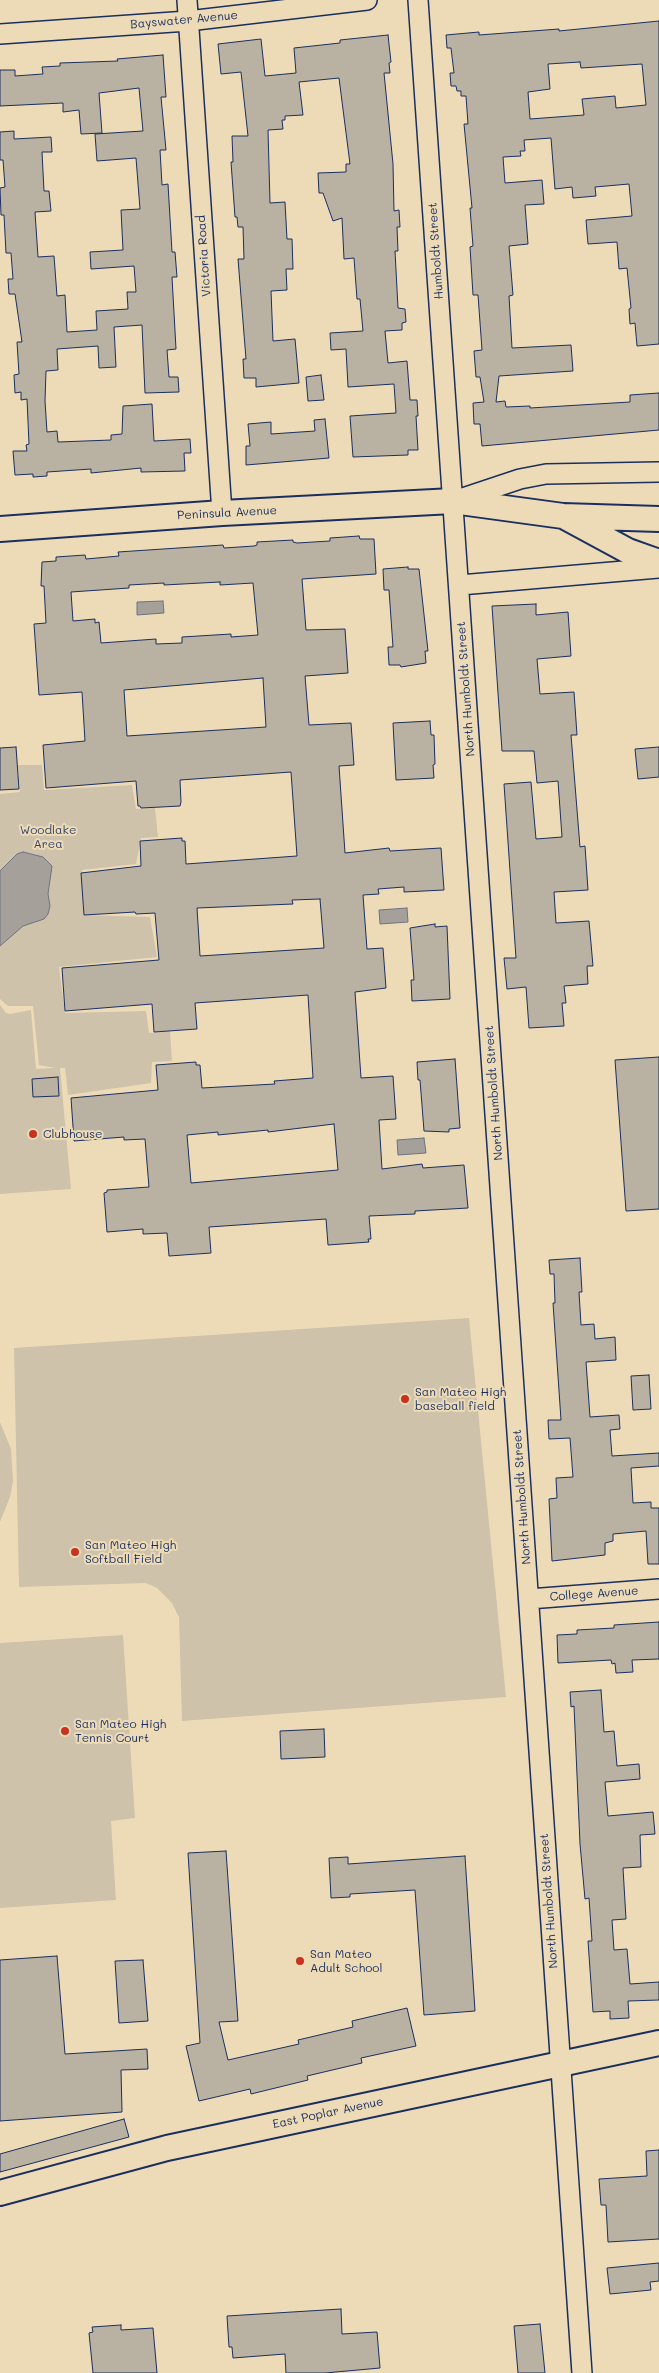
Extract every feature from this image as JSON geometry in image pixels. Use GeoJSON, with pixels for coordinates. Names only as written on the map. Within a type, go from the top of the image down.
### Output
{"type":"FeatureCollection","features":[{"type":"Feature","properties":{"kind":"main road","name":"Peninsula Avenue"},"geometry":{"type":"LineString","coordinates":[[0,529],[222,513],[453,502],[563,516],[659,519]]}},
{"type":"Feature","properties":{"kind":"main road"},"geometry":{"type":"LineString","coordinates":[[563,516],[623,548],[659,562]]}},
{"type":"Feature","properties":{"kind":"main road","name":"East Poplar Avenue"},"geometry":{"type":"LineString","coordinates":[[0,2193],[167,2148],[659,2043]]}},
{"type":"Feature","properties":{"kind":"street","name":"Victoria Road"},"geometry":{"type":"LineString","coordinates":[[187,0],[222,513]]}},
{"type":"Feature","properties":{"kind":"street","name":"Bayswater Avenue"},"geometry":{"type":"LineString","coordinates":[[0,34],[188,20],[367,0]]}},
{"type":"Feature","properties":{"kind":"street","name":"Humboldt Street"},"geometry":{"type":"LineString","coordinates":[[418,0],[453,502]]}},
{"type":"Feature","properties":{"kind":"street","name":"Peninsula Avenue"},"geometry":{"type":"LineString","coordinates":[[453,502],[520,479],[546,474],[659,472]]}},
{"type":"Feature","properties":{"kind":"street","name":"North Humboldt Street"},"geometry":{"type":"LineString","coordinates":[[453,502],[582,2373]]}},
{"type":"Feature","properties":{"kind":"street"},"geometry":{"type":"LineString","coordinates":[[460,584],[659,568]]}},
{"type":"Feature","properties":{"kind":"street","name":"College Avenue"},"geometry":{"type":"LineString","coordinates":[[529,1599],[659,1590]]}},
{"type":"Feature","properties":{"kind":"green space","name":"Woodlake Area"},"geometry":{"type":"Polygon","coordinates":[[[18,765],[42,765],[44,790],[132,785],[136,809],[155,808],[158,837],[141,838],[136,864],[82,870],[84,915],[150,917],[157,957],[59,967],[65,1013],[146,1011],[149,1033],[170,1031],[172,1061],[152,1062],[151,1083],[68,1095],[65,1068],[60,1068],[71,1189],[0,1194],[0,1005],[6,1013],[10,1014],[31,1010],[36,1069],[55,1068],[39,1065],[33,1006],[8,1006],[0,999],[0,794],[20,792],[18,765]]]}},
{"type":"Feature","properties":{"kind":"green space"},"geometry":{"type":"Polygon","coordinates":[[[469,1318],[506,1697],[182,1721],[179,1617],[172,1603],[157,1588],[146,1583],[19,1587],[14,1348],[469,1318]]]}},
{"type":"Feature","properties":{"kind":"green space"},"geometry":{"type":"Polygon","coordinates":[[[0,1422],[11,1449],[13,1481],[10,1497],[0,1522],[0,1422]]]}},
{"type":"Feature","properties":{"kind":"green space","name":"San Mateo High Tennis Court"},"geometry":{"type":"Polygon","coordinates":[[[123,1635],[135,1818],[111,1821],[116,1900],[0,1908],[0,1643],[123,1635]]]}},
{"type":"Feature","properties":{"kind":"shaded area"},"geometry":{"type":"Polygon","coordinates":[[[163,601],[164,613],[137,615],[137,602],[163,601]]]}},
{"type":"Feature","properties":{"kind":"shaded area"},"geometry":{"type":"Polygon","coordinates":[[[23,852],[43,857],[52,866],[48,894],[50,906],[48,914],[44,919],[23,926],[0,946],[0,871],[17,854],[23,852]]]}},
{"type":"Feature","properties":{"kind":"shaded area"},"geometry":{"type":"Polygon","coordinates":[[[407,908],[408,922],[380,924],[379,910],[407,908]]]}},
{"type":"Feature","properties":{"kind":"shaded area"},"geometry":{"type":"Polygon","coordinates":[[[424,1138],[426,1153],[398,1155],[397,1140],[424,1138]]]}},
{"type":"Feature","properties":{"kind":"building"},"geometry":{"type":"Polygon","coordinates":[[[659,21],[659,344],[637,346],[635,323],[630,324],[629,309],[631,308],[627,268],[619,269],[617,242],[588,244],[586,220],[632,216],[629,184],[595,187],[596,196],[573,198],[572,187],[555,189],[551,138],[524,140],[525,151],[520,151],[521,156],[503,157],[505,183],[542,180],[544,204],[525,205],[528,244],[509,246],[513,295],[509,296],[512,348],[571,345],[573,371],[499,376],[496,402],[505,401],[506,407],[530,406],[530,408],[630,402],[630,395],[659,393],[659,430],[482,446],[480,424],[474,424],[473,403],[484,402],[480,377],[476,377],[474,351],[482,350],[478,295],[473,295],[470,247],[473,246],[470,208],[472,208],[464,124],[468,124],[466,96],[461,96],[461,91],[457,91],[456,86],[451,86],[450,73],[454,73],[451,48],[447,48],[446,35],[479,32],[479,35],[559,29],[559,31],[659,21]],[[580,62],[548,64],[550,89],[528,92],[530,119],[584,115],[582,99],[615,96],[616,108],[646,105],[642,64],[581,68],[580,62]]]}},
{"type":"Feature","properties":{"kind":"building"},"geometry":{"type":"Polygon","coordinates":[[[388,35],[391,62],[389,63],[390,73],[384,73],[393,164],[394,211],[399,210],[400,227],[397,227],[398,251],[395,251],[398,308],[405,309],[406,322],[402,323],[402,330],[385,331],[388,363],[407,361],[410,400],[417,400],[418,450],[408,450],[408,455],[353,457],[350,416],[396,413],[394,384],[348,387],[346,349],[331,350],[330,333],[363,331],[360,299],[357,299],[354,258],[344,259],[342,218],[333,221],[323,193],[319,193],[318,173],[346,172],[346,164],[350,164],[339,78],[299,82],[303,115],[285,116],[285,120],[282,120],[283,129],[268,130],[270,203],[285,202],[287,239],[292,239],[293,269],[286,269],[287,290],[271,291],[273,341],[295,339],[299,383],[256,387],[256,378],[244,378],[243,359],[246,359],[238,259],[244,259],[243,227],[238,227],[237,217],[235,217],[231,162],[233,162],[232,136],[248,136],[241,72],[221,74],[218,44],[261,39],[265,76],[296,73],[294,48],[340,43],[340,40],[388,35]]]}},
{"type":"Feature","properties":{"kind":"building"},"geometry":{"type":"Polygon","coordinates":[[[163,55],[166,97],[161,97],[166,150],[160,150],[162,185],[168,184],[172,252],[175,252],[177,277],[172,277],[176,349],[167,350],[169,377],[178,377],[179,392],[145,393],[142,325],[114,327],[116,367],[99,368],[98,346],[57,349],[58,370],[46,371],[45,401],[47,432],[57,431],[58,442],[111,440],[111,435],[122,434],[123,406],[152,404],[154,441],[190,439],[191,453],[184,453],[185,471],[141,472],[141,468],[91,473],[91,469],[47,472],[47,476],[33,477],[33,474],[15,475],[13,451],[27,451],[26,445],[29,444],[27,399],[21,400],[21,392],[15,393],[14,375],[19,374],[17,342],[22,342],[15,294],[9,294],[8,279],[13,279],[11,253],[6,253],[4,215],[1,215],[0,188],[5,187],[3,160],[0,160],[0,132],[14,131],[14,139],[51,137],[52,152],[42,152],[44,191],[49,191],[51,211],[35,212],[38,257],[54,256],[57,296],[65,295],[67,332],[97,330],[96,311],[128,309],[127,292],[136,292],[134,266],[91,269],[90,252],[123,250],[121,210],[140,209],[136,158],[97,161],[95,134],[143,131],[139,88],[99,93],[102,133],[81,134],[79,110],[63,112],[63,103],[0,106],[0,70],[15,70],[15,76],[43,74],[42,67],[60,66],[60,63],[118,61],[117,59],[163,55]]]}},
{"type":"Feature","properties":{"kind":"building"},"geometry":{"type":"Polygon","coordinates":[[[321,375],[324,400],[308,401],[306,377],[321,375]]]}},
{"type":"Feature","properties":{"kind":"building"},"geometry":{"type":"Polygon","coordinates":[[[325,419],[329,458],[246,465],[246,446],[250,446],[248,424],[271,422],[271,434],[315,431],[314,420],[325,419]]]}},
{"type":"Feature","properties":{"kind":"building"},"geometry":{"type":"Polygon","coordinates":[[[359,536],[360,539],[374,539],[376,574],[302,579],[306,630],[345,629],[348,673],[305,676],[309,725],[351,723],[354,765],[339,766],[345,853],[389,848],[390,851],[441,848],[444,890],[404,892],[404,887],[378,889],[379,894],[363,895],[367,949],[383,948],[386,988],[355,992],[361,1078],[393,1076],[396,1119],[379,1120],[382,1169],[422,1164],[423,1168],[464,1165],[468,1208],[415,1211],[415,1214],[369,1216],[371,1239],[368,1239],[369,1242],[328,1245],[326,1219],[209,1227],[211,1253],[169,1256],[167,1233],[143,1234],[143,1229],[107,1232],[104,1193],[107,1190],[149,1187],[145,1139],[124,1140],[124,1137],[74,1141],[71,1098],[158,1090],[156,1065],[196,1062],[196,1065],[200,1065],[202,1088],[275,1084],[274,1081],[313,1078],[308,995],[195,1003],[197,1029],[154,1032],[152,1004],[65,1011],[62,968],[159,960],[155,913],[136,914],[135,912],[84,915],[81,873],[141,866],[140,841],[182,838],[182,841],[185,841],[186,864],[297,856],[291,772],[180,780],[180,806],[141,808],[138,806],[136,781],[46,788],[43,745],[85,741],[82,692],[39,695],[34,624],[46,623],[44,586],[41,586],[42,562],[56,561],[56,557],[85,555],[86,559],[119,556],[118,552],[223,545],[224,548],[254,546],[257,545],[257,542],[293,540],[293,542],[297,543],[330,541],[330,538],[359,536]],[[220,582],[164,585],[164,583],[129,585],[129,588],[71,592],[73,621],[95,619],[95,623],[99,622],[101,643],[156,639],[156,644],[182,643],[182,637],[231,634],[231,637],[258,635],[253,583],[220,585],[220,582]],[[263,678],[124,690],[127,736],[266,727],[263,678]],[[320,899],[292,900],[293,904],[197,908],[200,956],[324,948],[320,899]],[[334,1124],[268,1132],[268,1130],[218,1135],[218,1132],[187,1135],[191,1183],[338,1170],[334,1124]]]}},
{"type":"Feature","properties":{"kind":"building"},"geometry":{"type":"Polygon","coordinates":[[[408,567],[408,569],[419,569],[428,651],[425,651],[426,663],[401,667],[400,665],[389,665],[388,647],[393,647],[389,590],[384,590],[383,569],[408,567]]]}},
{"type":"Feature","properties":{"kind":"building"},"geometry":{"type":"Polygon","coordinates":[[[536,604],[536,615],[568,612],[571,656],[537,659],[540,694],[574,692],[577,735],[571,735],[580,847],[585,846],[588,890],[554,892],[556,923],[589,921],[593,966],[587,966],[588,984],[564,986],[566,1003],[562,1003],[564,1026],[529,1028],[526,987],[507,989],[504,958],[516,958],[504,784],[531,782],[536,839],[562,837],[558,781],[537,783],[534,751],[502,751],[492,606],[536,604]]]}},
{"type":"Feature","properties":{"kind":"building"},"geometry":{"type":"Polygon","coordinates":[[[430,721],[431,735],[434,735],[434,778],[396,780],[393,723],[430,721]]]}},
{"type":"Feature","properties":{"kind":"building"},"geometry":{"type":"Polygon","coordinates":[[[16,747],[19,789],[0,790],[0,748],[16,747]]]}},
{"type":"Feature","properties":{"kind":"building"},"geometry":{"type":"Polygon","coordinates":[[[659,747],[659,777],[638,779],[635,749],[659,747]]]}},
{"type":"Feature","properties":{"kind":"building"},"geometry":{"type":"Polygon","coordinates":[[[435,924],[435,927],[447,926],[450,999],[412,1001],[411,980],[414,980],[410,928],[435,924]]]}},
{"type":"Feature","properties":{"kind":"building"},"geometry":{"type":"Polygon","coordinates":[[[659,1057],[659,1209],[626,1211],[615,1060],[659,1057]]]}},
{"type":"Feature","properties":{"kind":"building"},"geometry":{"type":"Polygon","coordinates":[[[455,1059],[460,1128],[449,1129],[449,1132],[424,1131],[417,1062],[455,1059]]]}},
{"type":"Feature","properties":{"kind":"building"},"geometry":{"type":"Polygon","coordinates":[[[58,1077],[59,1096],[33,1097],[32,1079],[58,1077]]]}},
{"type":"Feature","properties":{"kind":"building"},"geometry":{"type":"Polygon","coordinates":[[[580,1258],[582,1292],[579,1292],[581,1325],[594,1324],[595,1339],[615,1337],[616,1360],[586,1362],[590,1417],[619,1415],[620,1429],[610,1430],[612,1456],[659,1453],[659,1466],[631,1468],[633,1503],[651,1502],[651,1508],[659,1508],[659,1564],[648,1564],[646,1531],[613,1534],[613,1541],[605,1543],[605,1555],[552,1561],[549,1499],[557,1498],[556,1478],[573,1477],[570,1438],[549,1439],[548,1420],[561,1420],[553,1303],[555,1303],[554,1274],[550,1274],[549,1260],[580,1258]]]}},
{"type":"Feature","properties":{"kind":"building"},"geometry":{"type":"Polygon","coordinates":[[[649,1375],[651,1409],[633,1410],[631,1376],[649,1375]]]}},
{"type":"Feature","properties":{"kind":"building"},"geometry":{"type":"Polygon","coordinates":[[[659,1622],[659,1659],[632,1660],[633,1672],[616,1673],[615,1663],[612,1664],[611,1660],[558,1663],[557,1635],[577,1634],[577,1630],[614,1628],[614,1625],[659,1622]]]}},
{"type":"Feature","properties":{"kind":"building"},"geometry":{"type":"Polygon","coordinates":[[[601,1690],[604,1732],[614,1731],[617,1766],[639,1764],[640,1779],[605,1782],[608,1816],[653,1812],[655,1834],[640,1835],[641,1867],[623,1868],[626,1919],[612,1920],[614,1950],[627,1949],[630,1984],[659,1982],[659,2000],[628,2001],[629,2018],[610,2019],[610,2011],[593,2012],[588,1941],[592,1941],[589,1898],[585,1899],[580,1844],[574,1706],[571,1707],[570,1692],[601,1690]]]}},
{"type":"Feature","properties":{"kind":"building"},"geometry":{"type":"Polygon","coordinates":[[[324,1729],[325,1757],[281,1759],[280,1731],[324,1729]]]}},
{"type":"Feature","properties":{"kind":"building"},"geometry":{"type":"Polygon","coordinates":[[[226,1851],[238,2021],[219,2022],[228,2060],[299,2044],[298,2040],[353,2027],[352,2021],[407,2008],[416,2046],[361,2058],[362,2063],[307,2076],[308,2080],[251,2094],[250,2089],[199,2101],[186,2046],[200,2043],[188,1853],[226,1851]]]}},
{"type":"Feature","properties":{"kind":"building"},"geometry":{"type":"Polygon","coordinates":[[[465,1856],[475,2011],[424,2015],[415,1890],[350,1894],[350,1897],[331,1898],[329,1858],[348,1857],[348,1864],[465,1856]]]}},
{"type":"Feature","properties":{"kind":"building"},"geometry":{"type":"Polygon","coordinates":[[[57,1956],[65,2054],[147,2049],[148,2069],[121,2070],[122,2112],[0,2121],[0,1960],[57,1956]]]}},
{"type":"Feature","properties":{"kind":"building"},"geometry":{"type":"Polygon","coordinates":[[[143,1960],[148,2021],[119,2023],[115,1961],[143,1960]]]}},
{"type":"Feature","properties":{"kind":"building"},"geometry":{"type":"Polygon","coordinates":[[[124,2119],[129,2137],[0,2172],[0,2154],[124,2119]]]}},
{"type":"Feature","properties":{"kind":"building"},"geometry":{"type":"Polygon","coordinates":[[[659,2150],[659,2239],[608,2242],[606,2205],[601,2205],[599,2179],[647,2176],[646,2151],[659,2150]]]}},
{"type":"Feature","properties":{"kind":"building"},"geometry":{"type":"Polygon","coordinates":[[[659,2263],[659,2281],[650,2282],[651,2290],[610,2294],[607,2268],[659,2263]]]}},
{"type":"Feature","properties":{"kind":"building"},"geometry":{"type":"Polygon","coordinates":[[[341,2309],[342,2334],[377,2332],[380,2368],[325,2373],[286,2373],[285,2354],[233,2358],[232,2347],[229,2347],[227,2316],[341,2309]]]}},
{"type":"Feature","properties":{"kind":"building"},"geometry":{"type":"Polygon","coordinates":[[[540,2324],[545,2373],[518,2373],[514,2326],[540,2324]]]}},
{"type":"Feature","properties":{"kind":"building"},"geometry":{"type":"Polygon","coordinates":[[[121,2325],[121,2330],[153,2328],[157,2373],[93,2373],[89,2333],[93,2332],[92,2327],[121,2325]]]}},
{"type":"Feature","properties":{"kind":"place","name":"Clubhouse"},"geometry":{"type":"Point","coordinates":[33,1134]}},
{"type":"Feature","properties":{"kind":"place","name":"San Mateo High baseball field"},"geometry":{"type":"Point","coordinates":[405,1399]}},
{"type":"Feature","properties":{"kind":"place","name":"San Mateo High Softball Field"},"geometry":{"type":"Point","coordinates":[75,1552]}},
{"type":"Feature","properties":{"kind":"place","name":"San Mateo High Tennis Court"},"geometry":{"type":"Point","coordinates":[65,1731]}},
{"type":"Feature","properties":{"kind":"place","name":"San Mateo Adult School"},"geometry":{"type":"Point","coordinates":[300,1961]}}]}
